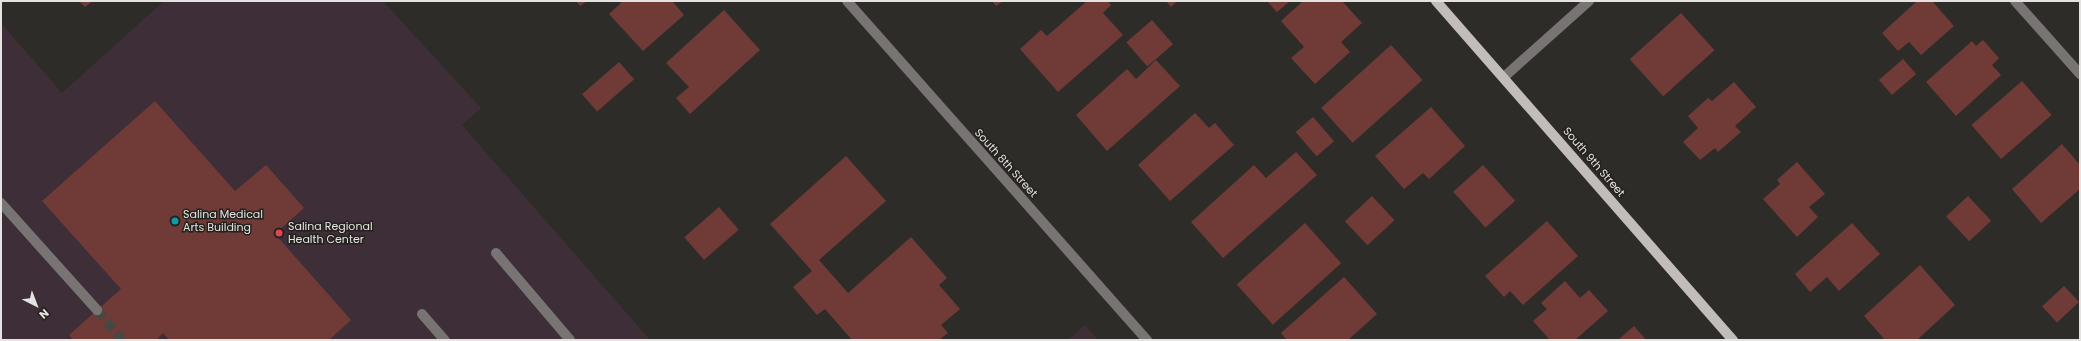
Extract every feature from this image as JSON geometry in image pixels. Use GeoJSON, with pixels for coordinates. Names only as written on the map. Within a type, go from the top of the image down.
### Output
{"type":"FeatureCollection","features":[{"type":"Feature","properties":{"kind":"main road","name":"South 9th Street"},"geometry":{"type":"LineString","coordinates":[[1436,1],[1733,340]]}},
{"type":"Feature","properties":{"kind":"street","name":"South 8th Street"},"geometry":{"type":"LineString","coordinates":[[847,1],[1146,339]]}},
{"type":"Feature","properties":{"kind":"street"},"geometry":{"type":"LineString","coordinates":[[1504,78],[1588,1]]}},
{"type":"Feature","properties":{"kind":"street"},"geometry":{"type":"LineString","coordinates":[[2015,1],[2080,74]]}},
{"type":"Feature","properties":{"kind":"street"},"geometry":{"type":"LineString","coordinates":[[1,203],[97,310]]}},
{"type":"Feature","properties":{"kind":"street"},"geometry":{"type":"LineString","coordinates":[[496,253],[570,340]]}},
{"type":"Feature","properties":{"kind":"street"},"geometry":{"type":"LineString","coordinates":[[422,314],[445,340]]}},
{"type":"Feature","properties":{"kind":"shaded area","name":"Salina Regional Health Center"},"geometry":{"type":"Polygon","coordinates":[[[164,1],[383,1],[481,108],[462,125],[650,340],[1,340],[1,23],[62,93],[164,1]]]}},
{"type":"Feature","properties":{"kind":"shaded area"},"geometry":{"type":"Polygon","coordinates":[[[1085,325],[1098,340],[1068,340],[1085,325]]]}},
{"type":"Feature","properties":{"kind":"building"},"geometry":{"type":"Polygon","coordinates":[[[79,1],[93,1],[85,7],[79,1]]]}},
{"type":"Feature","properties":{"kind":"building"},"geometry":{"type":"Polygon","coordinates":[[[576,1],[587,1],[580,6],[576,1]]]}},
{"type":"Feature","properties":{"kind":"building"},"geometry":{"type":"Polygon","coordinates":[[[623,1],[674,1],[673,2],[684,15],[643,51],[609,14],[623,1]]]}},
{"type":"Feature","properties":{"kind":"building"},"geometry":{"type":"Polygon","coordinates":[[[992,1],[1003,1],[996,6],[992,1]]]}},
{"type":"Feature","properties":{"kind":"building"},"geometry":{"type":"Polygon","coordinates":[[[1087,1],[1108,1],[1111,5],[1103,13],[1123,35],[1058,92],[1020,49],[1041,30],[1047,36],[1087,1]]]}},
{"type":"Feature","properties":{"kind":"building"},"geometry":{"type":"Polygon","coordinates":[[[1166,1],[1177,1],[1171,7],[1166,1]]]}},
{"type":"Feature","properties":{"kind":"building"},"geometry":{"type":"Polygon","coordinates":[[[1267,1],[1290,1],[1277,12],[1267,1]]]}},
{"type":"Feature","properties":{"kind":"building"},"geometry":{"type":"Polygon","coordinates":[[[1303,1],[1342,1],[1362,23],[1341,42],[1350,52],[1315,84],[1291,58],[1304,47],[1281,21],[1303,1]]]}},
{"type":"Feature","properties":{"kind":"building"},"geometry":{"type":"Polygon","coordinates":[[[1917,1],[1932,1],[1954,26],[1921,55],[1909,42],[1898,51],[1882,33],[1917,1]]]}},
{"type":"Feature","properties":{"kind":"building"},"geometry":{"type":"Polygon","coordinates":[[[724,10],[760,50],[690,114],[676,98],[689,87],[666,63],[724,10]]]}},
{"type":"Feature","properties":{"kind":"building"},"geometry":{"type":"Polygon","coordinates":[[[1681,13],[1714,50],[1663,96],[1630,59],[1681,13]]]}},
{"type":"Feature","properties":{"kind":"building"},"geometry":{"type":"Polygon","coordinates":[[[1152,20],[1173,44],[1147,66],[1126,42],[1152,20]]]}},
{"type":"Feature","properties":{"kind":"building"},"geometry":{"type":"Polygon","coordinates":[[[1983,40],[1999,58],[1992,65],[2001,75],[1956,116],[1926,82],[1972,41],[1976,46],[1983,40]]]}},
{"type":"Feature","properties":{"kind":"building"},"geometry":{"type":"Polygon","coordinates":[[[1391,45],[1422,80],[1353,143],[1321,108],[1391,45]]]}},
{"type":"Feature","properties":{"kind":"building"},"geometry":{"type":"Polygon","coordinates":[[[1903,59],[1916,74],[1892,95],[1879,80],[1903,59]]]}},
{"type":"Feature","properties":{"kind":"building"},"geometry":{"type":"Polygon","coordinates":[[[1156,60],[1180,86],[1107,151],[1076,115],[1127,69],[1136,79],[1156,60]]]}},
{"type":"Feature","properties":{"kind":"building"},"geometry":{"type":"Polygon","coordinates":[[[619,62],[634,79],[597,112],[582,94],[619,62]]]}},
{"type":"Feature","properties":{"kind":"building"},"geometry":{"type":"Polygon","coordinates":[[[2022,81],[2052,115],[2001,159],[1971,125],[2022,81]]]}},
{"type":"Feature","properties":{"kind":"building"},"geometry":{"type":"Polygon","coordinates":[[[1734,82],[1756,107],[1735,126],[1741,132],[1718,152],[1715,148],[1700,160],[1683,142],[1698,128],[1688,116],[1708,98],[1712,101],[1734,82]]]}},
{"type":"Feature","properties":{"kind":"building","name":"Salina Medical Arts Building"},"geometry":{"type":"Polygon","coordinates":[[[155,101],[235,191],[266,165],[304,208],[275,234],[351,320],[329,340],[169,340],[163,333],[156,340],[73,340],[69,335],[121,289],[42,201],[155,101]]]}},
{"type":"Feature","properties":{"kind":"building"},"geometry":{"type":"Polygon","coordinates":[[[1431,107],[1465,146],[1429,179],[1423,173],[1404,189],[1375,156],[1431,107]]]}},
{"type":"Feature","properties":{"kind":"building"},"geometry":{"type":"Polygon","coordinates":[[[1195,113],[1209,128],[1215,123],[1234,145],[1170,201],[1138,165],[1195,113]]]}},
{"type":"Feature","properties":{"kind":"building"},"geometry":{"type":"Polygon","coordinates":[[[1313,117],[1334,141],[1317,156],[1296,132],[1313,117]]]}},
{"type":"Feature","properties":{"kind":"building"},"geometry":{"type":"Polygon","coordinates":[[[2062,144],[2080,165],[2080,189],[2041,223],[2012,189],[2062,144]]]}},
{"type":"Feature","properties":{"kind":"building"},"geometry":{"type":"Polygon","coordinates":[[[1296,152],[1317,175],[1223,258],[1191,222],[1254,165],[1266,178],[1296,152]]]}},
{"type":"Feature","properties":{"kind":"building"},"geometry":{"type":"Polygon","coordinates":[[[846,156],[886,201],[819,260],[848,293],[911,237],[947,278],[939,285],[960,309],[941,325],[948,333],[939,340],[852,340],[825,309],[817,315],[793,287],[812,271],[770,224],[846,156]]]}},
{"type":"Feature","properties":{"kind":"building"},"geometry":{"type":"Polygon","coordinates":[[[1797,162],[1825,194],[1809,207],[1818,217],[1797,237],[1763,199],[1780,184],[1777,180],[1797,162]]]}},
{"type":"Feature","properties":{"kind":"building"},"geometry":{"type":"Polygon","coordinates":[[[1483,165],[1515,201],[1485,227],[1453,192],[1483,165]]]}},
{"type":"Feature","properties":{"kind":"building"},"geometry":{"type":"Polygon","coordinates":[[[1372,196],[1395,220],[1367,245],[1345,221],[1372,196]]]}},
{"type":"Feature","properties":{"kind":"building"},"geometry":{"type":"Polygon","coordinates":[[[1968,196],[1991,221],[1969,241],[1946,216],[1968,196]]]}},
{"type":"Feature","properties":{"kind":"building"},"geometry":{"type":"Polygon","coordinates":[[[719,207],[739,230],[704,260],[684,237],[719,207]]]}},
{"type":"Feature","properties":{"kind":"building"},"geometry":{"type":"Polygon","coordinates":[[[1547,221],[1578,256],[1523,305],[1510,291],[1504,297],[1485,276],[1547,221]]]}},
{"type":"Feature","properties":{"kind":"building"},"geometry":{"type":"Polygon","coordinates":[[[1305,223],[1341,263],[1273,325],[1237,285],[1305,223]]]}},
{"type":"Feature","properties":{"kind":"building"},"geometry":{"type":"Polygon","coordinates":[[[1852,223],[1880,254],[1839,291],[1827,277],[1810,292],[1795,274],[1852,223]]]}},
{"type":"Feature","properties":{"kind":"building"},"geometry":{"type":"Polygon","coordinates":[[[1920,265],[1955,305],[1917,340],[1885,340],[1864,316],[1920,265]]]}},
{"type":"Feature","properties":{"kind":"building"},"geometry":{"type":"Polygon","coordinates":[[[1344,277],[1377,314],[1348,340],[1287,340],[1281,333],[1344,277]]]}},
{"type":"Feature","properties":{"kind":"building"},"geometry":{"type":"Polygon","coordinates":[[[1565,281],[1580,298],[1589,290],[1608,311],[1575,340],[1550,340],[1533,321],[1547,309],[1541,303],[1565,281]]]}},
{"type":"Feature","properties":{"kind":"building"},"geometry":{"type":"Polygon","coordinates":[[[2064,286],[2079,302],[2057,323],[2042,306],[2064,286]]]}},
{"type":"Feature","properties":{"kind":"building"},"geometry":{"type":"Polygon","coordinates":[[[1634,326],[1646,340],[1618,340],[1634,326]]]}},
{"type":"Feature","properties":{"kind":"tunnel"},"geometry":{"type":"LineString","coordinates":[[97,310],[122,340]]}},
{"type":"Feature","properties":{"kind":"place","name":"Salina Medical Arts Building"},"geometry":{"type":"Point","coordinates":[175,221]}},
{"type":"Feature","properties":{"kind":"place","name":"Salina Regional Health Center"},"geometry":{"type":"Point","coordinates":[279,233]}}]}
